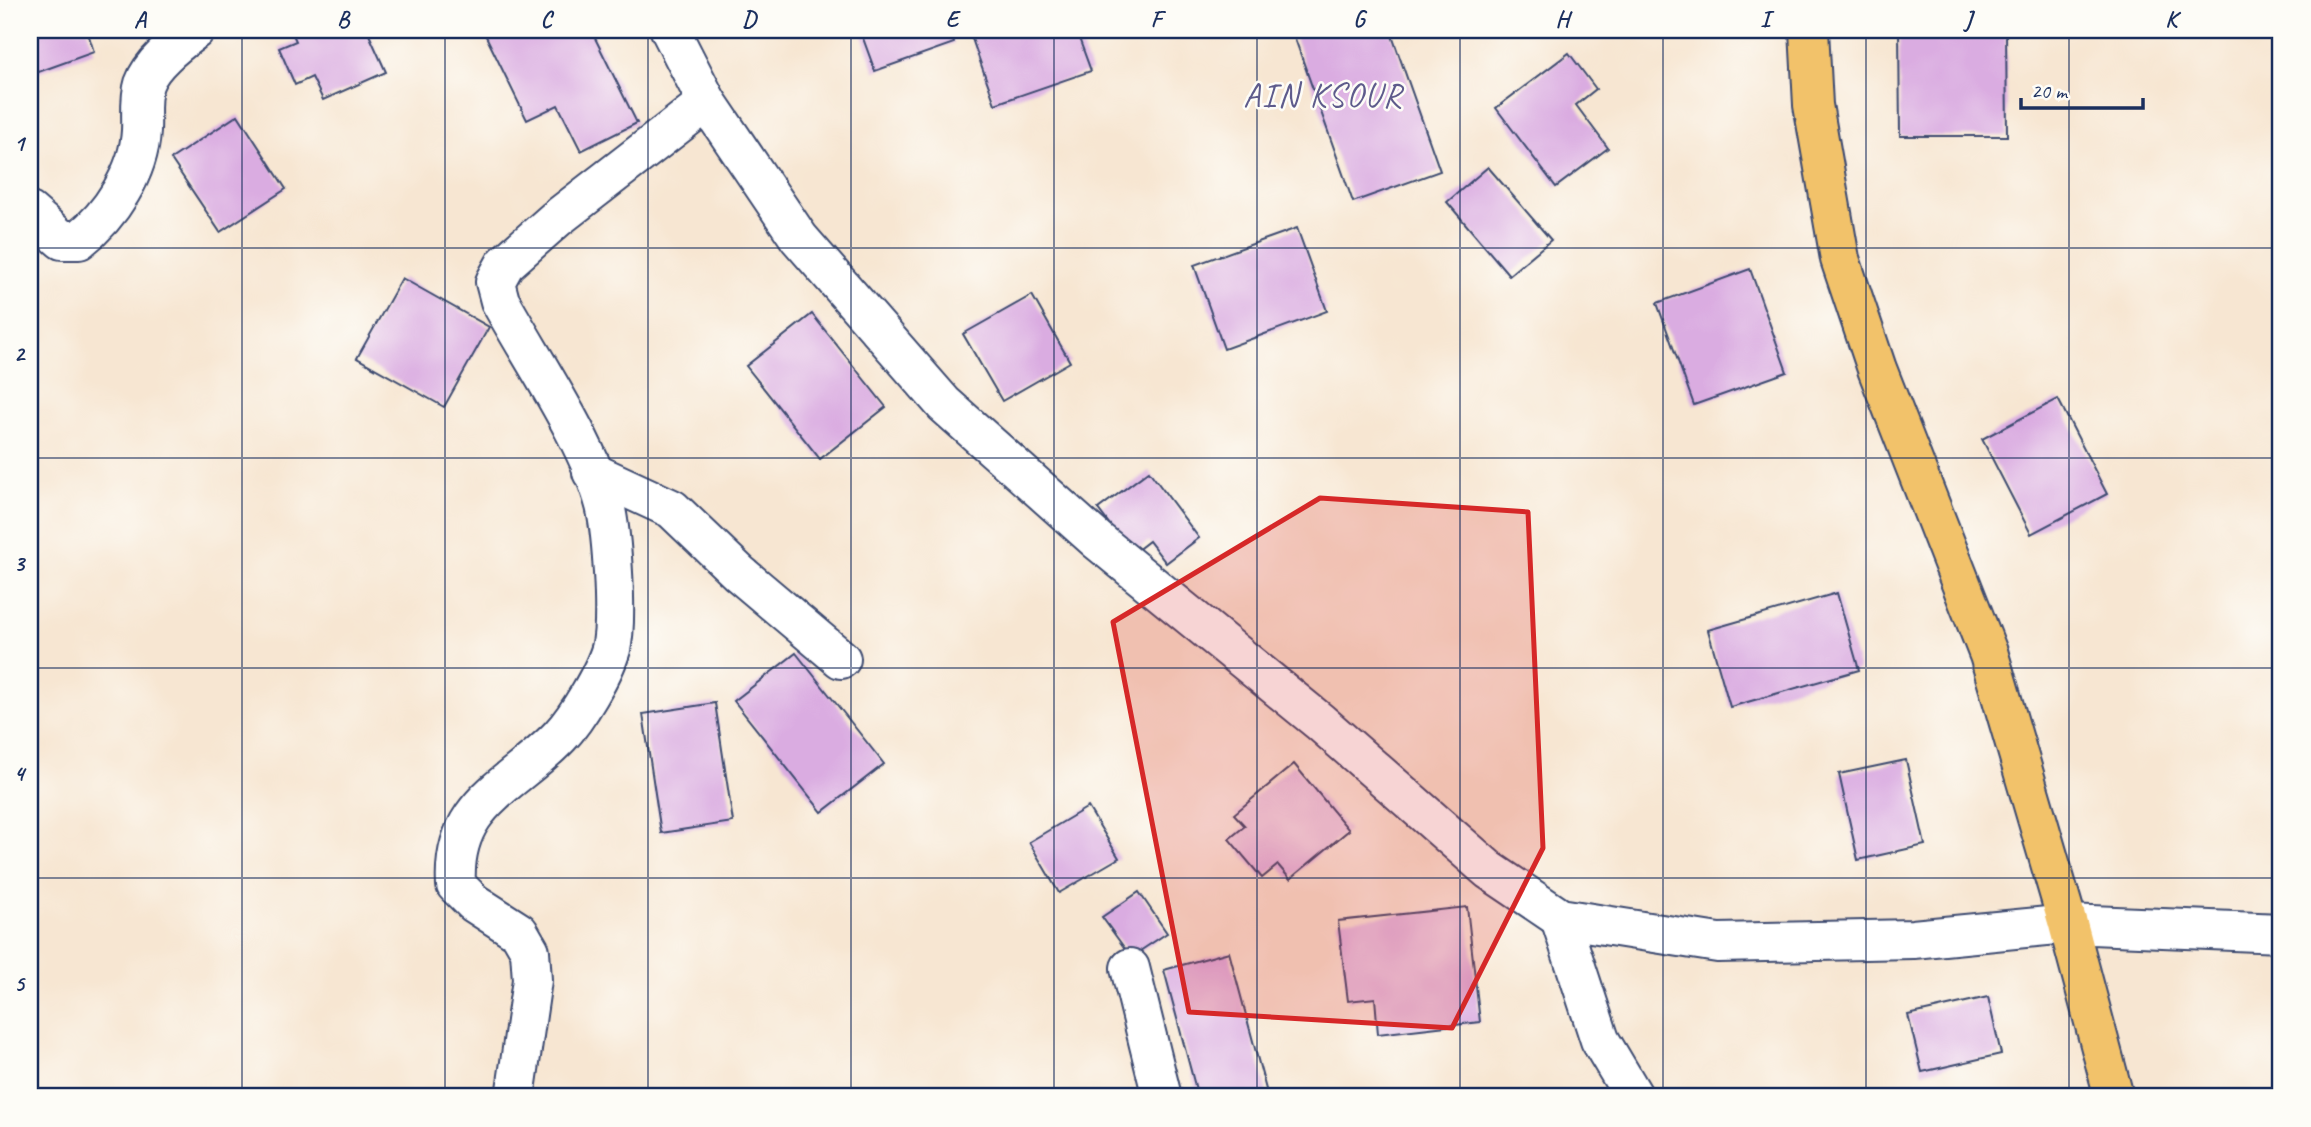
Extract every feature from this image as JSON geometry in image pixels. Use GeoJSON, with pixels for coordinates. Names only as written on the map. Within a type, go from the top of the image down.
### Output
{"type":"FeatureCollection","features":[{"type":"Feature","properties":{"kind":"main road"},"geometry":{"type":"LineString","coordinates":[[1804,32],[1813,105],[1840,259],[1877,369],[1989,655],[2068,924],[2114,1097]]}},
{"type":"Feature","properties":{"kind":"street"},"geometry":{"type":"LineString","coordinates":[[670,30],[707,103],[799,238],[944,404],[1098,541],[1320,722],[1489,870],[1560,918],[1718,943],[1913,939],[2068,924],[2281,933]]}},
{"type":"Feature","properties":{"kind":"street"},"geometry":{"type":"LineString","coordinates":[[30,212],[62,240],[79,240],[93,230],[117,198],[138,155],[140,105],[144,82],[152,69],[192,31]]}},
{"type":"Feature","properties":{"kind":"street"},"geometry":{"type":"LineString","coordinates":[[515,1097],[532,980],[530,951],[519,932],[474,904],[456,885],[455,859],[463,832],[483,801],[561,735],[592,688],[611,649],[613,606],[605,506],[593,472],[500,301],[495,282],[505,264],[556,219],[707,103]]}},
{"type":"Feature","properties":{"kind":"street"},"geometry":{"type":"LineString","coordinates":[[593,472],[671,509],[739,573],[841,659]]}},
{"type":"Feature","properties":{"kind":"street"},"geometry":{"type":"LineString","coordinates":[[1560,918],[1600,1040],[1634,1097]]}},
{"type":"Feature","properties":{"kind":"street"},"geometry":{"type":"LineString","coordinates":[[1130,968],[1162,1097]]}},
{"type":"Feature","properties":{"kind":"highlighted area"},"geometry":{"type":"Polygon","coordinates":[[[1320,498],[1528,512],[1543,848],[1452,1028],[1189,1012],[1113,622],[1320,498]]]}},
{"type":"Feature","properties":{"kind":"building"},"geometry":{"type":"Polygon","coordinates":[[[30,30],[87,30],[94,52],[30,75],[30,30]]]}},
{"type":"Feature","properties":{"kind":"building"},"geometry":{"type":"Polygon","coordinates":[[[291,30],[367,30],[386,72],[323,100],[312,77],[295,85],[279,48],[296,41],[291,30]]]}},
{"type":"Feature","properties":{"kind":"building"},"geometry":{"type":"Polygon","coordinates":[[[483,30],[591,30],[637,123],[581,151],[558,105],[527,120],[483,30]]]}},
{"type":"Feature","properties":{"kind":"building"},"geometry":{"type":"Polygon","coordinates":[[[860,30],[950,30],[954,43],[875,71],[860,30]]]}},
{"type":"Feature","properties":{"kind":"building"},"geometry":{"type":"Polygon","coordinates":[[[969,30],[1076,30],[1091,71],[995,104],[969,30]]]}},
{"type":"Feature","properties":{"kind":"building"},"geometry":{"type":"Polygon","coordinates":[[[1292,30],[1390,30],[1440,171],[1353,202],[1292,30]]]}},
{"type":"Feature","properties":{"kind":"building"},"geometry":{"type":"Polygon","coordinates":[[[1899,30],[2006,30],[2007,136],[1900,136],[1899,30]]]}},
{"type":"Feature","properties":{"kind":"building"},"geometry":{"type":"Polygon","coordinates":[[[1569,53],[1596,89],[1576,105],[1608,148],[1556,187],[1496,108],[1569,53]]]}},
{"type":"Feature","properties":{"kind":"building"},"geometry":{"type":"Polygon","coordinates":[[[238,115],[286,189],[220,232],[171,159],[238,115]]]}},
{"type":"Feature","properties":{"kind":"building"},"geometry":{"type":"Polygon","coordinates":[[[1488,167],[1551,240],[1509,275],[1447,202],[1488,167]]]}},
{"type":"Feature","properties":{"kind":"building"},"geometry":{"type":"Polygon","coordinates":[[[1297,228],[1327,311],[1224,349],[1194,265],[1297,228]]]}},
{"type":"Feature","properties":{"kind":"building"},"geometry":{"type":"Polygon","coordinates":[[[1750,269],[1787,372],[1694,405],[1657,303],[1750,269]]]}},
{"type":"Feature","properties":{"kind":"building"},"geometry":{"type":"Polygon","coordinates":[[[402,278],[489,327],[444,407],[357,358],[402,278]]]}},
{"type":"Feature","properties":{"kind":"building"},"geometry":{"type":"Polygon","coordinates":[[[1032,295],[1070,362],[1002,401],[963,334],[1032,295]]]}},
{"type":"Feature","properties":{"kind":"building"},"geometry":{"type":"Polygon","coordinates":[[[812,314],[886,407],[820,459],[746,366],[812,314]]]}},
{"type":"Feature","properties":{"kind":"building"},"geometry":{"type":"Polygon","coordinates":[[[2058,399],[2107,494],[2031,534],[1982,439],[2058,399]]]}},
{"type":"Feature","properties":{"kind":"building"},"geometry":{"type":"Polygon","coordinates":[[[1149,471],[1199,538],[1166,563],[1149,541],[1132,554],[1098,509],[1149,471]]]}},
{"type":"Feature","properties":{"kind":"building"},"geometry":{"type":"Polygon","coordinates":[[[1837,593],[1859,670],[1730,707],[1708,630],[1837,593]]]}},
{"type":"Feature","properties":{"kind":"building"},"geometry":{"type":"Polygon","coordinates":[[[796,653],[884,764],[822,812],[734,701],[796,653]]]}},
{"type":"Feature","properties":{"kind":"building"},"geometry":{"type":"Polygon","coordinates":[[[715,703],[733,822],[661,833],[643,714],[715,703]]]}},
{"type":"Feature","properties":{"kind":"building"},"geometry":{"type":"Polygon","coordinates":[[[1906,760],[1925,845],[1858,860],[1839,774],[1906,760]]]}},
{"type":"Feature","properties":{"kind":"building"},"geometry":{"type":"Polygon","coordinates":[[[1294,764],[1349,830],[1290,879],[1278,865],[1262,878],[1229,839],[1245,826],[1234,814],[1294,764]]]}},
{"type":"Feature","properties":{"kind":"building"},"geometry":{"type":"Polygon","coordinates":[[[1088,807],[1119,858],[1059,893],[1029,842],[1088,807]]]}},
{"type":"Feature","properties":{"kind":"building"},"geometry":{"type":"Polygon","coordinates":[[[1139,892],[1167,933],[1131,957],[1102,917],[1139,892]]]}},
{"type":"Feature","properties":{"kind":"building"},"geometry":{"type":"Polygon","coordinates":[[[1467,907],[1480,1022],[1378,1034],[1375,998],[1348,1001],[1338,921],[1467,907]]]}},
{"type":"Feature","properties":{"kind":"building"},"geometry":{"type":"Polygon","coordinates":[[[1229,952],[1268,1097],[1198,1097],[1164,970],[1229,952]]]}},
{"type":"Feature","properties":{"kind":"building"},"geometry":{"type":"Polygon","coordinates":[[[1988,997],[2001,1054],[1922,1072],[1908,1015],[1988,997]]]}},
{"type":"Feature","properties":{"kind":"district","name":"AIN KSOUR"},"geometry":{"type":"Point","coordinates":[1323,94]}}]}
